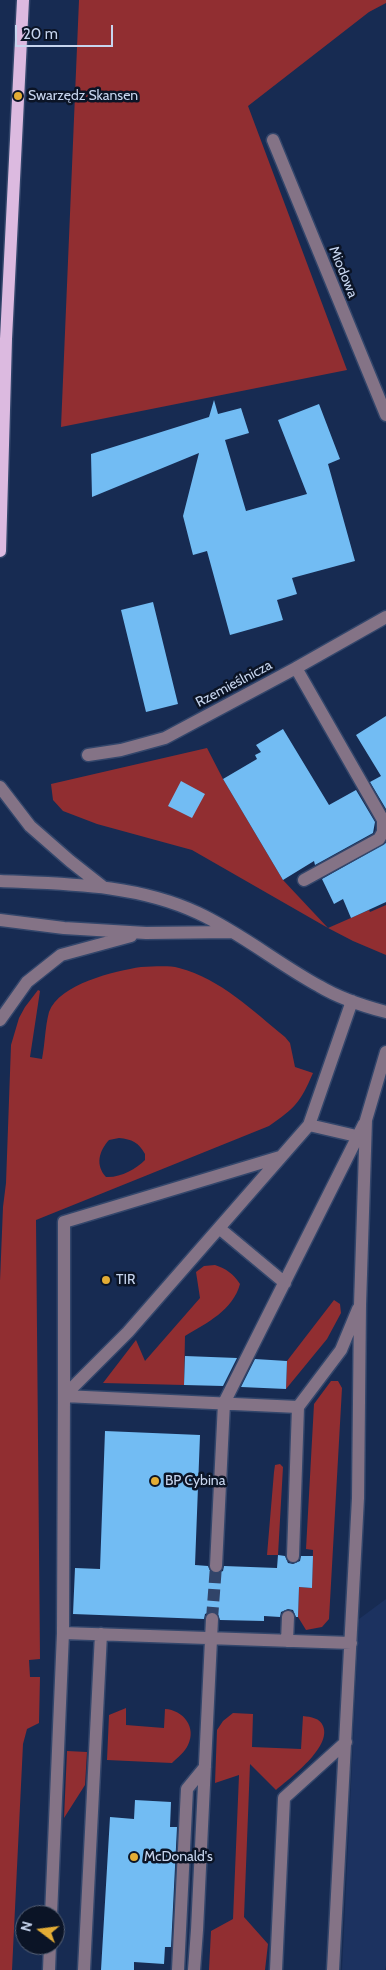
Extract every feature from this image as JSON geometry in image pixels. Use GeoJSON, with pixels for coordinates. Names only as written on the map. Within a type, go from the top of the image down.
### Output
{"type":"FeatureCollection","features":[{"type":"Feature","properties":{"kind":"main road"},"geometry":{"type":"LineString","coordinates":[[0,550],[6,339],[23,0]]}},
{"type":"Feature","properties":{"kind":"street","name":"Miodowa"},"geometry":{"type":"LineString","coordinates":[[272,140],[386,415]]}},
{"type":"Feature","properties":{"kind":"street","name":"Rzemieślnicza"},"geometry":{"type":"LineString","coordinates":[[88,755],[121,750],[165,738],[296,668],[386,617]]}},
{"type":"Feature","properties":{"kind":"street"},"geometry":{"type":"LineString","coordinates":[[296,668],[383,820],[383,832],[379,839],[304,880]]}},
{"type":"Feature","properties":{"kind":"street"},"geometry":{"type":"LineString","coordinates":[[0,787],[30,826],[103,887]]}},
{"type":"Feature","properties":{"kind":"street"},"geometry":{"type":"LineString","coordinates":[[0,881],[103,887],[167,901],[197,912],[235,932],[320,987],[352,1001],[386,1012]]}},
{"type":"Feature","properties":{"kind":"street"},"geometry":{"type":"LineString","coordinates":[[0,920],[64,928],[146,933],[235,932]]}},
{"type":"Feature","properties":{"kind":"street"},"geometry":{"type":"LineString","coordinates":[[0,1020],[27,982],[61,956],[93,945],[146,933]]}},
{"type":"Feature","properties":{"kind":"street"},"geometry":{"type":"LineString","coordinates":[[64,1396],[128,1332],[309,1125],[352,1001]]}},
{"type":"Feature","properties":{"kind":"street"},"geometry":{"type":"LineString","coordinates":[[333,1970],[351,1643],[360,1411],[362,1138],[386,1052]]}},
{"type":"Feature","properties":{"kind":"street"},"geometry":{"type":"LineString","coordinates":[[309,1125],[362,1138]]}},
{"type":"Feature","properties":{"kind":"street"},"geometry":{"type":"LineString","coordinates":[[216,1566],[224,1403],[285,1282],[362,1138]]}},
{"type":"Feature","properties":{"kind":"street"},"geometry":{"type":"LineString","coordinates":[[51,1905],[64,1633],[64,1222],[280,1157]]}},
{"type":"Feature","properties":{"kind":"street"},"geometry":{"type":"LineString","coordinates":[[219,1228],[285,1282]]}},
{"type":"Feature","properties":{"kind":"street"},"geometry":{"type":"LineString","coordinates":[[293,1556],[298,1407],[341,1350],[360,1305]]}},
{"type":"Feature","properties":{"kind":"street"},"geometry":{"type":"LineString","coordinates":[[64,1396],[298,1407]]}},
{"type":"Feature","properties":{"kind":"street"},"geometry":{"type":"LineString","coordinates":[[287,1641],[288,1617]]}},
{"type":"Feature","properties":{"kind":"street"},"geometry":{"type":"LineString","coordinates":[[194,1970],[212,1620]]}},
{"type":"Feature","properties":{"kind":"street"},"geometry":{"type":"LineString","coordinates":[[64,1633],[351,1643]]}},
{"type":"Feature","properties":{"kind":"street"},"geometry":{"type":"LineString","coordinates":[[84,1970],[101,1634]]}},
{"type":"Feature","properties":{"kind":"street"},"geometry":{"type":"LineString","coordinates":[[276,1970],[284,1798],[346,1742]]}},
{"type":"Feature","properties":{"kind":"street"},"geometry":{"type":"LineString","coordinates":[[178,1970],[187,1790],[205,1767]]}},
{"type":"Feature","properties":{"kind":"street"},"geometry":{"type":"LineString","coordinates":[[49,1970],[50,1955]]}},
{"type":"Feature","properties":{"kind":"shaded area"},"geometry":{"type":"Polygon","coordinates":[[[79,0],[386,0],[386,3],[369,12],[248,106],[347,370],[61,427],[79,0]]]}},
{"type":"Feature","properties":{"kind":"shaded area"},"geometry":{"type":"Polygon","coordinates":[[[207,748],[223,779],[283,880],[328,928],[192,850],[97,824],[63,811],[53,800],[51,784],[207,748]]]}},
{"type":"Feature","properties":{"kind":"shaded area"},"geometry":{"type":"Polygon","coordinates":[[[386,905],[386,955],[353,941],[328,928],[369,910],[370,912],[386,905]]]}},
{"type":"Feature","properties":{"kind":"shaded area"},"geometry":{"type":"Polygon","coordinates":[[[165,966],[194,973],[236,997],[285,1037],[290,1043],[295,1067],[313,1073],[296,1104],[269,1126],[36,1220],[40,1659],[29,1660],[30,1677],[40,1677],[39,1723],[27,1729],[23,1744],[12,1970],[0,1970],[0,1281],[11,1045],[19,1018],[38,990],[40,991],[30,1057],[42,1059],[49,1012],[55,1002],[76,987],[103,976],[141,967],[165,966]],[[119,1138],[109,1140],[101,1153],[99,1163],[106,1177],[117,1176],[127,1172],[145,1160],[145,1154],[140,1147],[131,1141],[119,1138]]]}},
{"type":"Feature","properties":{"kind":"shaded area"},"geometry":{"type":"Polygon","coordinates":[[[215,1265],[229,1272],[240,1284],[232,1301],[218,1315],[185,1336],[184,1385],[103,1383],[136,1340],[145,1361],[200,1298],[196,1272],[204,1266],[215,1265]]]}},
{"type":"Feature","properties":{"kind":"shaded area"},"geometry":{"type":"Polygon","coordinates":[[[334,1300],[340,1304],[341,1313],[327,1339],[286,1389],[287,1361],[334,1300]]]}},
{"type":"Feature","properties":{"kind":"shaded area"},"geometry":{"type":"Polygon","coordinates":[[[331,1381],[338,1381],[342,1388],[329,1619],[322,1627],[306,1630],[298,1617],[299,1587],[312,1588],[313,1550],[306,1549],[314,1404],[331,1381]]]}},
{"type":"Feature","properties":{"kind":"shaded area"},"geometry":{"type":"Polygon","coordinates":[[[280,1464],[283,1467],[278,1555],[267,1555],[275,1465],[280,1464]]]}},
{"type":"Feature","properties":{"kind":"shaded area"},"geometry":{"type":"Polygon","coordinates":[[[386,1599],[386,1966],[385,1970],[342,1970],[359,1619],[386,1599]]]}},
{"type":"Feature","properties":{"kind":"shaded area"},"geometry":{"type":"Polygon","coordinates":[[[126,1708],[126,1725],[164,1728],[165,1709],[172,1710],[183,1716],[191,1732],[187,1748],[172,1763],[107,1760],[109,1715],[126,1708]]]}},
{"type":"Feature","properties":{"kind":"shaded area"},"geometry":{"type":"Polygon","coordinates":[[[233,1713],[253,1714],[252,1747],[301,1749],[303,1716],[312,1717],[320,1721],[324,1734],[316,1752],[276,1790],[250,1764],[244,1917],[268,1944],[265,1970],[209,1970],[211,1931],[233,1919],[239,1775],[215,1783],[217,1730],[223,1721],[233,1713]]]}},
{"type":"Feature","properties":{"kind":"shaded area"},"geometry":{"type":"Polygon","coordinates":[[[67,1751],[87,1752],[85,1785],[64,1818],[67,1751]]]}},
{"type":"Feature","properties":{"kind":"building"},"geometry":{"type":"Polygon","coordinates":[[[214,400],[218,414],[241,408],[249,433],[225,440],[246,511],[307,494],[278,420],[319,404],[340,459],[328,464],[355,561],[292,578],[297,594],[277,600],[283,620],[230,635],[207,551],[193,555],[183,516],[199,453],[92,497],[91,454],[209,417],[214,400]]]}},
{"type":"Feature","properties":{"kind":"building"},"geometry":{"type":"Polygon","coordinates":[[[153,602],[178,704],[146,712],[121,610],[153,602]]]}},
{"type":"Feature","properties":{"kind":"building"},"geometry":{"type":"Polygon","coordinates":[[[386,716],[386,809],[370,782],[381,776],[356,735],[386,716]]]}},
{"type":"Feature","properties":{"kind":"building"},"geometry":{"type":"Polygon","coordinates":[[[283,729],[329,805],[356,790],[375,822],[373,833],[315,865],[314,861],[283,880],[223,779],[257,759],[255,755],[261,752],[256,745],[283,729]]]}},
{"type":"Feature","properties":{"kind":"building"},"geometry":{"type":"Polygon","coordinates":[[[181,781],[205,794],[192,818],[168,806],[181,781]]]}},
{"type":"Feature","properties":{"kind":"building"},"geometry":{"type":"Polygon","coordinates":[[[386,843],[386,902],[351,918],[343,899],[334,904],[322,879],[386,843]]]}},
{"type":"Feature","properties":{"kind":"building"},"geometry":{"type":"Polygon","coordinates":[[[185,1356],[237,1358],[223,1386],[184,1385],[185,1356]]]}},
{"type":"Feature","properties":{"kind":"building"},"geometry":{"type":"Polygon","coordinates":[[[255,1359],[287,1361],[286,1389],[241,1387],[255,1359]]]}},
{"type":"Feature","properties":{"kind":"building"},"geometry":{"type":"Polygon","coordinates":[[[105,1431],[200,1435],[195,1565],[208,1566],[211,1573],[216,1574],[223,1571],[224,1566],[277,1568],[278,1555],[285,1556],[288,1563],[293,1564],[300,1561],[301,1556],[313,1556],[312,1588],[299,1587],[298,1617],[296,1617],[293,1610],[288,1609],[281,1612],[280,1617],[264,1616],[264,1621],[220,1620],[217,1612],[212,1611],[205,1614],[204,1619],[73,1614],[75,1568],[100,1569],[105,1431]]]}},
{"type":"Feature","properties":{"kind":"building"},"geometry":{"type":"Polygon","coordinates":[[[135,1800],[171,1802],[170,1827],[177,1827],[171,1947],[165,1947],[164,1964],[134,1962],[134,1970],[101,1970],[110,1817],[134,1819],[135,1800]]]}},
{"type":"Feature","properties":{"kind":"tunnel"},"geometry":{"type":"LineString","coordinates":[[212,1619],[216,1566]]}},
{"type":"Feature","properties":{"kind":"place","name":"Swarzędz Skansen"},"geometry":{"type":"Point","coordinates":[18,96]}},
{"type":"Feature","properties":{"kind":"place","name":"TIR"},"geometry":{"type":"Point","coordinates":[106,1280]}},
{"type":"Feature","properties":{"kind":"place","name":"BP Cybina"},"geometry":{"type":"Point","coordinates":[155,1481]}},
{"type":"Feature","properties":{"kind":"place","name":"McDonald's"},"geometry":{"type":"Point","coordinates":[134,1857]}}]}
